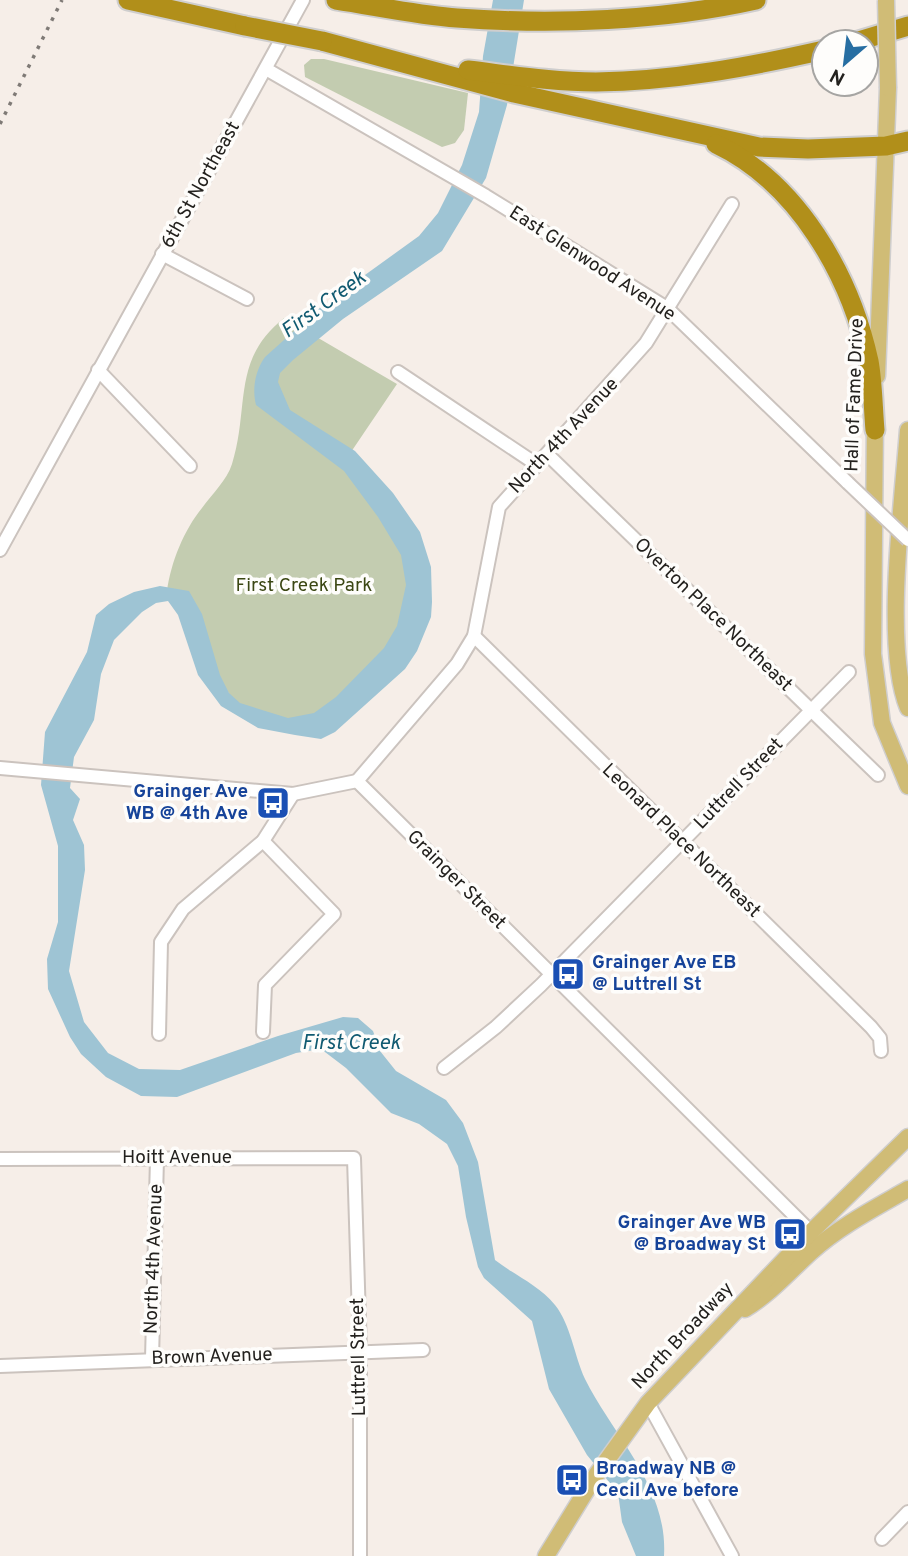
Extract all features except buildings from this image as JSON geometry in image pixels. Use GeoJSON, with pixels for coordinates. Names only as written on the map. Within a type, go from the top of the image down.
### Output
{"type":"FeatureCollection","features":[{"type":"Feature","properties":{"kind":"highway"},"geometry":{"type":"LineString","coordinates":[[128,0],[322,41],[593,111],[759,147],[808,149],[886,146],[908,141]]}},
{"type":"Feature","properties":{"kind":"highway"},"geometry":{"type":"LineString","coordinates":[[335,0],[456,18],[563,22],[722,7],[756,0]]}},
{"type":"Feature","properties":{"kind":"highway"},"geometry":{"type":"LineString","coordinates":[[880,34],[908,26]]}},
{"type":"Feature","properties":{"kind":"highway"},"geometry":{"type":"LineString","coordinates":[[402,61],[595,82],[665,78],[741,69],[810,53]]}},
{"type":"Feature","properties":{"kind":"highway"},"geometry":{"type":"LineString","coordinates":[[690,131],[729,150],[760,172],[802,216],[832,260],[855,309],[869,363],[875,430]]}},
{"type":"Feature","properties":{"kind":"main road","name":"Hall of Fame Drive"},"geometry":{"type":"LineString","coordinates":[[886,0],[888,88],[875,430],[873,654],[882,723],[908,786]]}},
{"type":"Feature","properties":{"kind":"main road"},"geometry":{"type":"LineString","coordinates":[[908,430],[899,567],[898,647],[908,708]]}},
{"type":"Feature","properties":{"kind":"main road","name":"North Broadway"},"geometry":{"type":"LineString","coordinates":[[545,1556],[594,1478],[648,1403],[904,1139]]}},
{"type":"Feature","properties":{"kind":"main road"},"geometry":{"type":"LineString","coordinates":[[811,1232],[908,1189]]}},
{"type":"Feature","properties":{"kind":"main road"},"geometry":{"type":"LineString","coordinates":[[730,1318],[771,1293],[812,1252],[847,1224],[908,1189]]}},
{"type":"Feature","properties":{"kind":"street","name":"6th St Northeast"},"geometry":{"type":"LineString","coordinates":[[0,550],[303,0]]}},
{"type":"Feature","properties":{"kind":"street","name":"East Glenwood Avenue"},"geometry":{"type":"LineString","coordinates":[[266,69],[486,196],[667,308],[908,540]]}},
{"type":"Feature","properties":{"kind":"street","name":"North 4th Avenue"},"geometry":{"type":"LineString","coordinates":[[357,781],[457,664],[474,636],[499,507],[622,373],[646,343],[732,204]]}},
{"type":"Feature","properties":{"kind":"street"},"geometry":{"type":"LineString","coordinates":[[162,254],[247,299]]}},
{"type":"Feature","properties":{"kind":"street"},"geometry":{"type":"LineString","coordinates":[[98,370],[190,466]]}},
{"type":"Feature","properties":{"kind":"street"},"geometry":{"type":"LineString","coordinates":[[398,372],[536,464]]}},
{"type":"Feature","properties":{"kind":"street","name":"Overton Place Northeast"},"geometry":{"type":"LineString","coordinates":[[547,454],[878,775]]}},
{"type":"Feature","properties":{"kind":"street","name":"Leonard Place Northeast"},"geometry":{"type":"LineString","coordinates":[[474,636],[871,1027],[880,1038],[881,1051]]}},
{"type":"Feature","properties":{"kind":"street","name":"Luttrell Street"},"geometry":{"type":"LineString","coordinates":[[444,1068],[496,1027],[551,974],[849,672]]}},
{"type":"Feature","properties":{"kind":"street"},"geometry":{"type":"LineString","coordinates":[[0,768],[293,794],[357,781]]}},
{"type":"Feature","properties":{"kind":"street","name":"Grainger Street"},"geometry":{"type":"LineString","coordinates":[[357,781],[811,1232]]}},
{"type":"Feature","properties":{"kind":"street"},"geometry":{"type":"LineString","coordinates":[[159,1034],[161,942],[183,909],[263,841],[293,794]]}},
{"type":"Feature","properties":{"kind":"street"},"geometry":{"type":"LineString","coordinates":[[263,841],[334,914],[265,985],[263,1032]]}},
{"type":"Feature","properties":{"kind":"street","name":"North 4th Avenue"},"geometry":{"type":"LineString","coordinates":[[152,1359],[157,1158]]}},
{"type":"Feature","properties":{"kind":"street","name":"Luttrell Street"},"geometry":{"type":"LineString","coordinates":[[354,1158],[360,1351],[360,1556]]}},
{"type":"Feature","properties":{"kind":"street","name":"Hoitt Avenue"},"geometry":{"type":"LineString","coordinates":[[0,1159],[354,1158]]}},
{"type":"Feature","properties":{"kind":"street","name":"Brown Avenue"},"geometry":{"type":"LineString","coordinates":[[0,1366],[423,1350]]}},
{"type":"Feature","properties":{"kind":"street"},"geometry":{"type":"LineString","coordinates":[[648,1403],[732,1556]]}},
{"type":"Feature","properties":{"kind":"street"},"geometry":{"type":"LineString","coordinates":[[882,1539],[908,1513]]}},
{"type":"Feature","properties":{"kind":"green space"},"geometry":{"type":"Polygon","coordinates":[[[311,59],[324,59],[468,93],[464,130],[455,143],[442,147],[305,77],[304,65],[311,59]]]}},
{"type":"Feature","properties":{"kind":"green space","name":"First Creek Park"},"geometry":{"type":"Polygon","coordinates":[[[284,318],[397,384],[351,452],[429,584],[335,726],[246,719],[189,634],[167,591],[175,558],[184,536],[230,470],[237,443],[245,385],[256,351],[267,334],[284,318]]]}},
{"type":"Feature","properties":{"kind":"water","name":"First Creek"},"geometry":{"type":"Polygon","coordinates":[[[493,0],[524,0],[507,105],[486,178],[442,251],[343,319],[293,360],[280,373],[278,382],[290,410],[355,451],[393,493],[420,532],[431,567],[432,602],[431,617],[417,651],[405,669],[335,732],[321,739],[258,728],[221,706],[198,675],[178,615],[168,601],[156,603],[142,612],[114,640],[101,674],[94,720],[74,757],[70,788],[80,799],[73,820],[84,845],[85,870],[69,971],[84,1022],[108,1053],[139,1069],[180,1070],[343,1017],[358,1018],[373,1031],[380,1051],[396,1071],[446,1100],[463,1123],[478,1162],[495,1260],[542,1292],[560,1313],[585,1379],[648,1485],[663,1531],[664,1556],[636,1556],[622,1522],[618,1493],[587,1455],[549,1389],[532,1321],[484,1278],[478,1267],[458,1166],[447,1144],[419,1124],[391,1113],[346,1068],[321,1049],[296,1053],[177,1097],[141,1096],[106,1077],[81,1054],[70,1037],[48,989],[47,959],[58,922],[58,846],[41,785],[45,732],[87,652],[96,615],[109,604],[134,592],[160,586],[189,591],[202,614],[220,675],[229,693],[240,703],[288,718],[314,713],[336,697],[384,648],[397,626],[406,585],[401,555],[378,517],[344,471],[256,405],[255,380],[265,357],[322,306],[419,236],[438,213],[462,165],[479,112],[483,56],[493,0]]]}},
{"type":"Feature","properties":{"kind":"railway"},"geometry":{"type":"LineString","coordinates":[[0,124],[62,0]]}},
{"type":"Feature","properties":{"kind":"place","name":"Grainger Ave WB @ 4th Ave"},"geometry":{"type":"Point","coordinates":[273,803]}},
{"type":"Feature","properties":{"kind":"place","name":"Grainger Ave EB @ Luttrell St"},"geometry":{"type":"Point","coordinates":[568,974]}},
{"type":"Feature","properties":{"kind":"place","name":"Grainger Ave WB @ Broadway St"},"geometry":{"type":"Point","coordinates":[790,1234]}},
{"type":"Feature","properties":{"kind":"place","name":"Broadway NB @ Cecil Ave before"},"geometry":{"type":"Point","coordinates":[572,1480]}}]}
